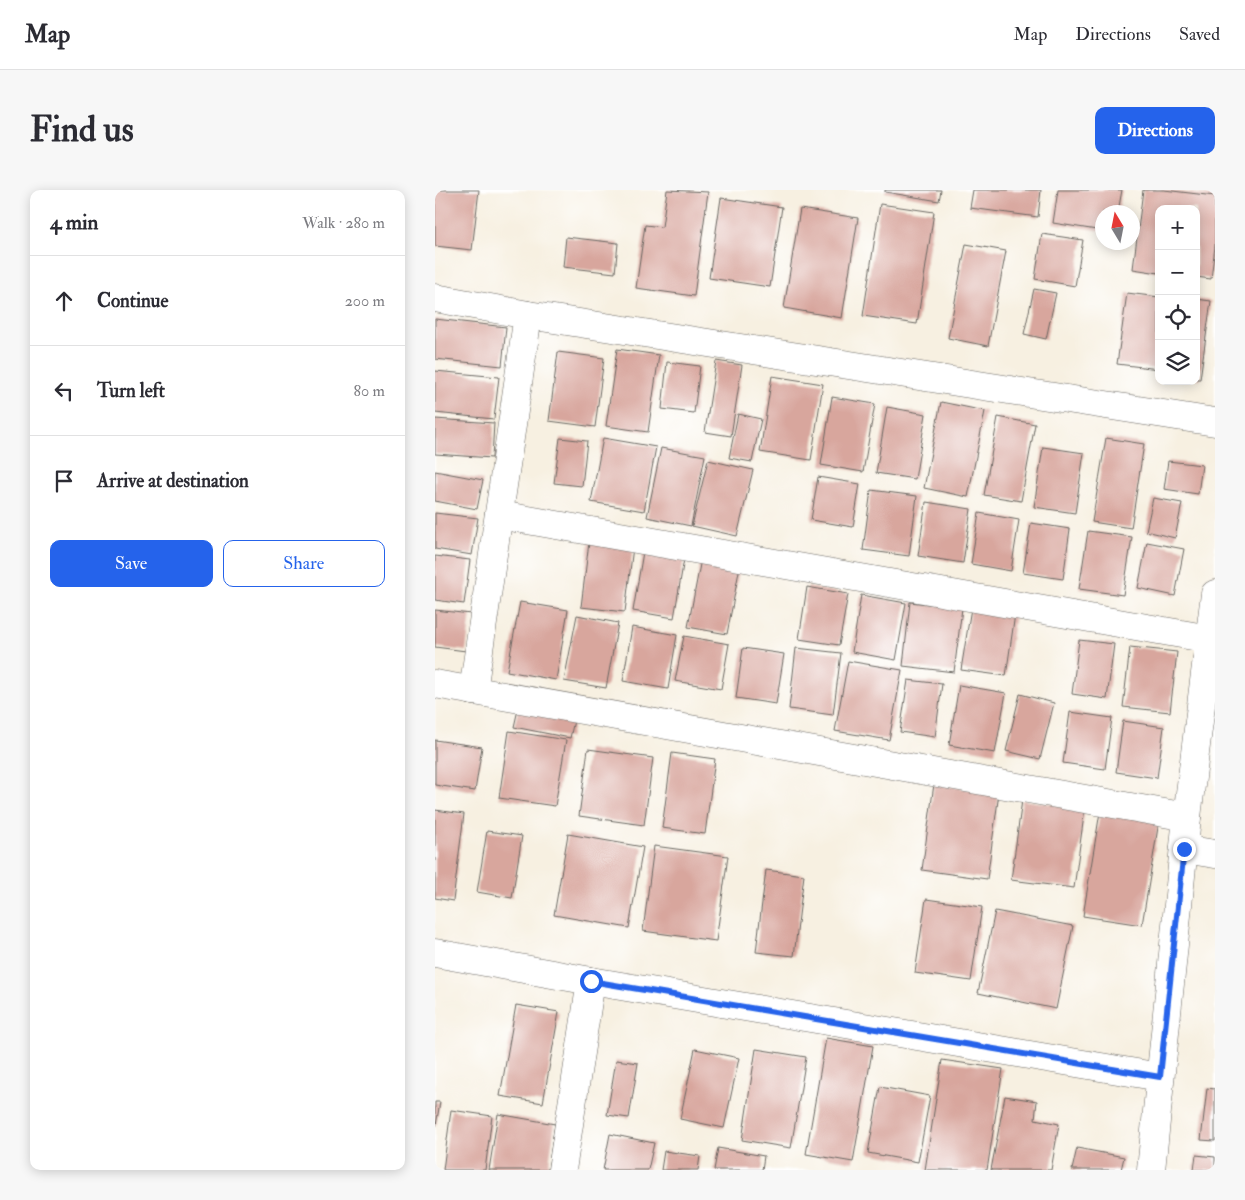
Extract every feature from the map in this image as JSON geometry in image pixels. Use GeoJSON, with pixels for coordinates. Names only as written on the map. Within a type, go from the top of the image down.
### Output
{"type":"FeatureCollection","features":[{"type":"Feature","properties":{"kind":"street"},"geometry":{"type":"LineString","coordinates":[[435,298],[528,315],[1215,422]]}},
{"type":"Feature","properties":{"kind":"street"},"geometry":{"type":"LineString","coordinates":[[473,691],[528,315]]}},
{"type":"Feature","properties":{"kind":"street"},"geometry":{"type":"LineString","coordinates":[[499,515],[1210,639]]}},
{"type":"Feature","properties":{"kind":"street"},"geometry":{"type":"LineString","coordinates":[[1151,1170],[1187,817],[1215,594]]}},
{"type":"Feature","properties":{"kind":"street"},"geometry":{"type":"LineString","coordinates":[[435,684],[1187,817]]}},
{"type":"Feature","properties":{"kind":"street"},"geometry":{"type":"LineString","coordinates":[[1184,849],[1215,854]]}},
{"type":"Feature","properties":{"kind":"street"},"geometry":{"type":"LineString","coordinates":[[435,953],[1160,1077]]}},
{"type":"Feature","properties":{"kind":"street"},"geometry":{"type":"LineString","coordinates":[[562,1170],[591,981]]}},
{"type":"Feature","properties":{"kind":"building"},"geometry":{"type":"Polygon","coordinates":[[[435,190],[479,190],[472,250],[435,246],[435,190]]]}},
{"type":"Feature","properties":{"kind":"building"},"geometry":{"type":"Polygon","coordinates":[[[667,190],[708,192],[694,296],[636,288],[645,225],[662,227],[667,190]]]}},
{"type":"Feature","properties":{"kind":"building"},"geometry":{"type":"Polygon","coordinates":[[[885,190],[941,190],[939,201],[885,192],[885,190]]]}},
{"type":"Feature","properties":{"kind":"building"},"geometry":{"type":"Polygon","coordinates":[[[973,190],[1041,190],[1038,217],[970,208],[973,190]]]}},
{"type":"Feature","properties":{"kind":"building"},"geometry":{"type":"Polygon","coordinates":[[[1058,190],[1122,190],[1119,205],[1095,205],[1095,230],[1053,223],[1058,190]]]}},
{"type":"Feature","properties":{"kind":"building"},"geometry":{"type":"Polygon","coordinates":[[[1143,190],[1164,190],[1215,196],[1215,246],[1211,279],[1200,278],[1200,205],[1155,205],[1155,272],[1133,269],[1135,250],[1140,250],[1140,214],[1143,190]]]}},
{"type":"Feature","properties":{"kind":"building"},"geometry":{"type":"Polygon","coordinates":[[[721,198],[782,207],[770,287],[709,278],[721,198]]]}},
{"type":"Feature","properties":{"kind":"building"},"geometry":{"type":"Polygon","coordinates":[[[880,204],[934,212],[917,324],[863,316],[880,204]]]}},
{"type":"Feature","properties":{"kind":"building"},"geometry":{"type":"Polygon","coordinates":[[[800,209],[858,218],[842,318],[784,308],[800,209]]]}},
{"type":"Feature","properties":{"kind":"building"},"geometry":{"type":"Polygon","coordinates":[[[1042,234],[1083,240],[1075,286],[1035,279],[1042,234]]]}},
{"type":"Feature","properties":{"kind":"building"},"geometry":{"type":"Polygon","coordinates":[[[566,237],[618,243],[615,273],[563,267],[566,237]]]}},
{"type":"Feature","properties":{"kind":"building"},"geometry":{"type":"Polygon","coordinates":[[[966,244],[1006,251],[988,346],[948,338],[966,244]]]}},
{"type":"Feature","properties":{"kind":"building"},"geometry":{"type":"Polygon","coordinates":[[[1034,289],[1056,293],[1046,339],[1024,334],[1034,289]]]}},
{"type":"Feature","properties":{"kind":"building"},"geometry":{"type":"Polygon","coordinates":[[[1127,293],[1155,296],[1155,369],[1117,364],[1127,293]]]}},
{"type":"Feature","properties":{"kind":"building"},"geometry":{"type":"Polygon","coordinates":[[[1200,300],[1211,301],[1200,379],[1200,300]]]}},
{"type":"Feature","properties":{"kind":"building"},"geometry":{"type":"Polygon","coordinates":[[[435,319],[506,327],[502,366],[435,359],[435,319]]]}},
{"type":"Feature","properties":{"kind":"building"},"geometry":{"type":"Polygon","coordinates":[[[617,349],[659,355],[648,432],[606,426],[617,349]]]}},
{"type":"Feature","properties":{"kind":"building"},"geometry":{"type":"Polygon","coordinates":[[[558,352],[604,358],[595,427],[549,421],[558,352]]]}},
{"type":"Feature","properties":{"kind":"building"},"geometry":{"type":"Polygon","coordinates":[[[716,361],[742,365],[731,436],[705,432],[716,361]]]}},
{"type":"Feature","properties":{"kind":"building"},"geometry":{"type":"Polygon","coordinates":[[[667,362],[700,366],[694,413],[662,409],[667,362]]]}},
{"type":"Feature","properties":{"kind":"building"},"geometry":{"type":"Polygon","coordinates":[[[435,371],[499,377],[494,419],[435,413],[435,371]]]}},
{"type":"Feature","properties":{"kind":"building"},"geometry":{"type":"Polygon","coordinates":[[[772,376],[823,384],[811,460],[760,452],[772,376]]]}},
{"type":"Feature","properties":{"kind":"building"},"geometry":{"type":"Polygon","coordinates":[[[832,397],[875,404],[863,472],[821,465],[832,397]]]}},
{"type":"Feature","properties":{"kind":"building"},"geometry":{"type":"Polygon","coordinates":[[[941,402],[985,411],[968,497],[924,488],[941,402]]]}},
{"type":"Feature","properties":{"kind":"building"},"geometry":{"type":"Polygon","coordinates":[[[887,407],[926,414],[915,479],[876,473],[887,407]]]}},
{"type":"Feature","properties":{"kind":"building"},"geometry":{"type":"Polygon","coordinates":[[[738,414],[761,419],[752,462],[729,458],[738,414]]]}},
{"type":"Feature","properties":{"kind":"building"},"geometry":{"type":"Polygon","coordinates":[[[998,417],[1035,424],[1021,501],[984,495],[998,417]]]}},
{"type":"Feature","properties":{"kind":"building"},"geometry":{"type":"Polygon","coordinates":[[[435,419],[494,423],[492,458],[435,454],[435,419]]]}},
{"type":"Feature","properties":{"kind":"building"},"geometry":{"type":"Polygon","coordinates":[[[560,438],[587,441],[582,486],[554,483],[560,438]]]}},
{"type":"Feature","properties":{"kind":"building"},"geometry":{"type":"Polygon","coordinates":[[[603,438],[656,447],[644,511],[591,502],[603,438]]]}},
{"type":"Feature","properties":{"kind":"building"},"geometry":{"type":"Polygon","coordinates":[[[1106,438],[1144,444],[1131,528],[1092,522],[1106,438]]]}},
{"type":"Feature","properties":{"kind":"building"},"geometry":{"type":"Polygon","coordinates":[[[1043,447],[1084,453],[1075,513],[1034,507],[1043,447]]]}},
{"type":"Feature","properties":{"kind":"building"},"geometry":{"type":"Polygon","coordinates":[[[661,448],[705,456],[691,526],[647,517],[661,448]]]}},
{"type":"Feature","properties":{"kind":"building"},"geometry":{"type":"Polygon","coordinates":[[[708,460],[753,470],[737,536],[692,526],[708,460]]]}},
{"type":"Feature","properties":{"kind":"building"},"geometry":{"type":"Polygon","coordinates":[[[1168,461],[1202,465],[1198,494],[1164,489],[1168,461]]]}},
{"type":"Feature","properties":{"kind":"building"},"geometry":{"type":"Polygon","coordinates":[[[435,471],[483,480],[477,509],[435,501],[435,471]]]}},
{"type":"Feature","properties":{"kind":"building"},"geometry":{"type":"Polygon","coordinates":[[[818,477],[860,484],[853,527],[811,520],[818,477]]]}},
{"type":"Feature","properties":{"kind":"building"},"geometry":{"type":"Polygon","coordinates":[[[871,490],[917,496],[909,556],[863,550],[871,490]]]}},
{"type":"Feature","properties":{"kind":"building"},"geometry":{"type":"Polygon","coordinates":[[[1153,498],[1182,503],[1175,538],[1146,531],[1153,498]]]}},
{"type":"Feature","properties":{"kind":"building"},"geometry":{"type":"Polygon","coordinates":[[[926,502],[971,509],[963,563],[918,556],[926,502]]]}},
{"type":"Feature","properties":{"kind":"building"},"geometry":{"type":"Polygon","coordinates":[[[435,513],[478,518],[472,555],[435,549],[435,513]]]}},
{"type":"Feature","properties":{"kind":"building"},"geometry":{"type":"Polygon","coordinates":[[[979,513],[1019,520],[1011,571],[971,564],[979,513]]]}},
{"type":"Feature","properties":{"kind":"building"},"geometry":{"type":"Polygon","coordinates":[[[1031,523],[1070,529],[1063,579],[1023,573],[1031,523]]]}},
{"type":"Feature","properties":{"kind":"building"},"geometry":{"type":"Polygon","coordinates":[[[1088,531],[1132,537],[1123,595],[1079,589],[1088,531]]]}},
{"type":"Feature","properties":{"kind":"building"},"geometry":{"type":"Polygon","coordinates":[[[589,542],[633,547],[625,612],[581,607],[589,542]]]}},
{"type":"Feature","properties":{"kind":"building"},"geometry":{"type":"Polygon","coordinates":[[[1147,542],[1184,549],[1175,596],[1138,588],[1147,542]]]}},
{"type":"Feature","properties":{"kind":"building"},"geometry":{"type":"Polygon","coordinates":[[[643,552],[684,559],[674,618],[633,611],[643,552]]]}},
{"type":"Feature","properties":{"kind":"building"},"geometry":{"type":"Polygon","coordinates":[[[435,556],[470,560],[464,604],[435,600],[435,556]]]}},
{"type":"Feature","properties":{"kind":"building"},"geometry":{"type":"Polygon","coordinates":[[[701,559],[740,566],[727,634],[688,627],[701,559]]]}},
{"type":"Feature","properties":{"kind":"building"},"geometry":{"type":"Polygon","coordinates":[[[807,587],[848,594],[839,645],[799,639],[807,587]]]}},
{"type":"Feature","properties":{"kind":"building"},"geometry":{"type":"Polygon","coordinates":[[[861,595],[906,603],[896,660],[852,652],[861,595]]]}},
{"type":"Feature","properties":{"kind":"building"},"geometry":{"type":"Polygon","coordinates":[[[520,602],[568,610],[556,680],[507,671],[520,602]]]}},
{"type":"Feature","properties":{"kind":"building"},"geometry":{"type":"Polygon","coordinates":[[[910,602],[962,608],[954,672],[903,666],[910,602]]]}},
{"type":"Feature","properties":{"kind":"building"},"geometry":{"type":"Polygon","coordinates":[[[971,608],[1015,614],[1006,676],[961,670],[971,608]]]}},
{"type":"Feature","properties":{"kind":"building"},"geometry":{"type":"Polygon","coordinates":[[[435,610],[471,614],[466,651],[435,647],[435,610]]]}},
{"type":"Feature","properties":{"kind":"building"},"geometry":{"type":"Polygon","coordinates":[[[577,615],[618,623],[606,688],[564,681],[577,615]]]}},
{"type":"Feature","properties":{"kind":"building"},"geometry":{"type":"Polygon","coordinates":[[[632,627],[677,635],[668,689],[623,681],[632,627]]]}},
{"type":"Feature","properties":{"kind":"building"},"geometry":{"type":"Polygon","coordinates":[[[684,636],[729,644],[721,689],[675,681],[684,636]]]}},
{"type":"Feature","properties":{"kind":"building"},"geometry":{"type":"Polygon","coordinates":[[[1079,640],[1114,644],[1107,699],[1072,694],[1079,640]]]}},
{"type":"Feature","properties":{"kind":"building"},"geometry":{"type":"Polygon","coordinates":[[[1130,647],[1177,652],[1170,712],[1123,707],[1130,647]]]}},
{"type":"Feature","properties":{"kind":"building"},"geometry":{"type":"Polygon","coordinates":[[[743,648],[784,654],[776,704],[736,698],[743,648]]]}},
{"type":"Feature","properties":{"kind":"building"},"geometry":{"type":"Polygon","coordinates":[[[796,648],[841,653],[833,715],[789,709],[796,648]]]}},
{"type":"Feature","properties":{"kind":"building"},"geometry":{"type":"Polygon","coordinates":[[[848,661],[902,670],[889,740],[835,731],[848,661]]]}},
{"type":"Feature","properties":{"kind":"building"},"geometry":{"type":"Polygon","coordinates":[[[908,680],[942,684],[935,737],[900,732],[908,680]]]}},
{"type":"Feature","properties":{"kind":"building"},"geometry":{"type":"Polygon","coordinates":[[[959,685],[1006,693],[995,753],[949,745],[959,685]]]}},
{"type":"Feature","properties":{"kind":"building"},"geometry":{"type":"Polygon","coordinates":[[[1020,694],[1054,703],[1040,759],[1006,751],[1020,694]]]}},
{"type":"Feature","properties":{"kind":"building"},"geometry":{"type":"Polygon","coordinates":[[[519,705],[575,716],[570,738],[514,727],[519,705]]]}},
{"type":"Feature","properties":{"kind":"building"},"geometry":{"type":"Polygon","coordinates":[[[1070,712],[1112,718],[1105,769],[1063,763],[1070,712]]]}},
{"type":"Feature","properties":{"kind":"building"},"geometry":{"type":"Polygon","coordinates":[[[1123,721],[1164,727],[1157,778],[1116,772],[1123,721]]]}},
{"type":"Feature","properties":{"kind":"building"},"geometry":{"type":"Polygon","coordinates":[[[509,731],[566,740],[555,806],[499,798],[509,731]]]}},
{"type":"Feature","properties":{"kind":"building"},"geometry":{"type":"Polygon","coordinates":[[[435,740],[482,747],[475,791],[435,785],[435,740]]]}},
{"type":"Feature","properties":{"kind":"building"},"geometry":{"type":"Polygon","coordinates":[[[588,749],[653,758],[644,825],[579,816],[588,749]]]}},
{"type":"Feature","properties":{"kind":"building"},"geometry":{"type":"Polygon","coordinates":[[[672,753],[715,759],[705,834],[662,828],[672,753]]]}},
{"type":"Feature","properties":{"kind":"building"},"geometry":{"type":"Polygon","coordinates":[[[934,784],[999,793],[987,879],[922,870],[934,784]]]}},
{"type":"Feature","properties":{"kind":"building"},"geometry":{"type":"Polygon","coordinates":[[[1022,800],[1085,808],[1074,888],[1011,880],[1022,800]]]}},
{"type":"Feature","properties":{"kind":"building"},"geometry":{"type":"Polygon","coordinates":[[[435,810],[464,814],[453,901],[435,898],[435,810]]]}},
{"type":"Feature","properties":{"kind":"building"},"geometry":{"type":"Polygon","coordinates":[[[1100,812],[1159,821],[1142,925],[1083,916],[1100,812]]]}},
{"type":"Feature","properties":{"kind":"building"},"geometry":{"type":"Polygon","coordinates":[[[487,831],[522,836],[512,898],[477,892],[487,831]]]}},
{"type":"Feature","properties":{"kind":"building"},"geometry":{"type":"Polygon","coordinates":[[[568,834],[643,847],[629,928],[554,915],[568,834]]]}},
{"type":"Feature","properties":{"kind":"building"},"geometry":{"type":"Polygon","coordinates":[[[654,846],[728,856],[716,941],[643,931],[654,846]]]}},
{"type":"Feature","properties":{"kind":"building"},"geometry":{"type":"Polygon","coordinates":[[[766,870],[804,875],[794,956],[756,952],[766,870]]]}},
{"type":"Feature","properties":{"kind":"building"},"geometry":{"type":"Polygon","coordinates":[[[926,899],[982,907],[971,981],[915,973],[926,899]]]}},
{"type":"Feature","properties":{"kind":"building"},"geometry":{"type":"Polygon","coordinates":[[[995,911],[1073,926],[1056,1009],[978,993],[995,911]]]}},
{"type":"Feature","properties":{"kind":"building"},"geometry":{"type":"Polygon","coordinates":[[[516,1005],[559,1012],[543,1103],[500,1096],[516,1005]]]}},
{"type":"Feature","properties":{"kind":"building"},"geometry":{"type":"Polygon","coordinates":[[[826,1038],[873,1046],[853,1162],[806,1154],[826,1038]]]}},
{"type":"Feature","properties":{"kind":"building"},"geometry":{"type":"Polygon","coordinates":[[[695,1049],[739,1058],[724,1128],[680,1119],[695,1049]]]}},
{"type":"Feature","properties":{"kind":"building"},"geometry":{"type":"Polygon","coordinates":[[[756,1049],[806,1057],[791,1148],[742,1140],[756,1049]]]}},
{"type":"Feature","properties":{"kind":"building"},"geometry":{"type":"Polygon","coordinates":[[[616,1060],[638,1063],[629,1118],[607,1115],[616,1060]]]}},
{"type":"Feature","properties":{"kind":"building"},"geometry":{"type":"Polygon","coordinates":[[[942,1060],[1003,1069],[987,1170],[925,1170],[942,1060]]]}},
{"type":"Feature","properties":{"kind":"building"},"geometry":{"type":"Polygon","coordinates":[[[880,1087],[930,1096],[918,1162],[868,1153],[880,1087]]]}},
{"type":"Feature","properties":{"kind":"building"},"geometry":{"type":"Polygon","coordinates":[[[1207,1088],[1215,1089],[1215,1141],[1201,1140],[1207,1088]]]}},
{"type":"Feature","properties":{"kind":"building"},"geometry":{"type":"Polygon","coordinates":[[[1005,1096],[1037,1101],[1035,1119],[1059,1124],[1051,1170],[991,1170],[1005,1096]]]}},
{"type":"Feature","properties":{"kind":"building"},"geometry":{"type":"Polygon","coordinates":[[[435,1102],[440,1102],[436,1126],[435,1126],[435,1102]]]}},
{"type":"Feature","properties":{"kind":"building"},"geometry":{"type":"Polygon","coordinates":[[[451,1110],[492,1116],[485,1170],[443,1170],[451,1110]]]}},
{"type":"Feature","properties":{"kind":"building"},"geometry":{"type":"Polygon","coordinates":[[[498,1114],[555,1124],[548,1170],[489,1170],[498,1114]]]}},
{"type":"Feature","properties":{"kind":"building"},"geometry":{"type":"Polygon","coordinates":[[[610,1134],[654,1143],[648,1170],[603,1170],[610,1134]]]}},
{"type":"Feature","properties":{"kind":"building"},"geometry":{"type":"Polygon","coordinates":[[[718,1148],[764,1156],[762,1170],[714,1170],[718,1148]]]}},
{"type":"Feature","properties":{"kind":"building"},"geometry":{"type":"Polygon","coordinates":[[[1077,1148],[1124,1157],[1121,1170],[1072,1170],[1077,1148]]]}},
{"type":"Feature","properties":{"kind":"building"},"geometry":{"type":"Polygon","coordinates":[[[664,1151],[700,1156],[698,1170],[661,1170],[664,1151]]]}},
{"type":"Feature","properties":{"kind":"building"},"geometry":{"type":"Polygon","coordinates":[[[1196,1155],[1215,1157],[1215,1170],[1194,1170],[1196,1155]]]}},
{"type":"Feature","properties":{"kind":"route"},"geometry":{"type":"LineString","coordinates":[[591,981],[1160,1077],[1184,849]]}}]}
